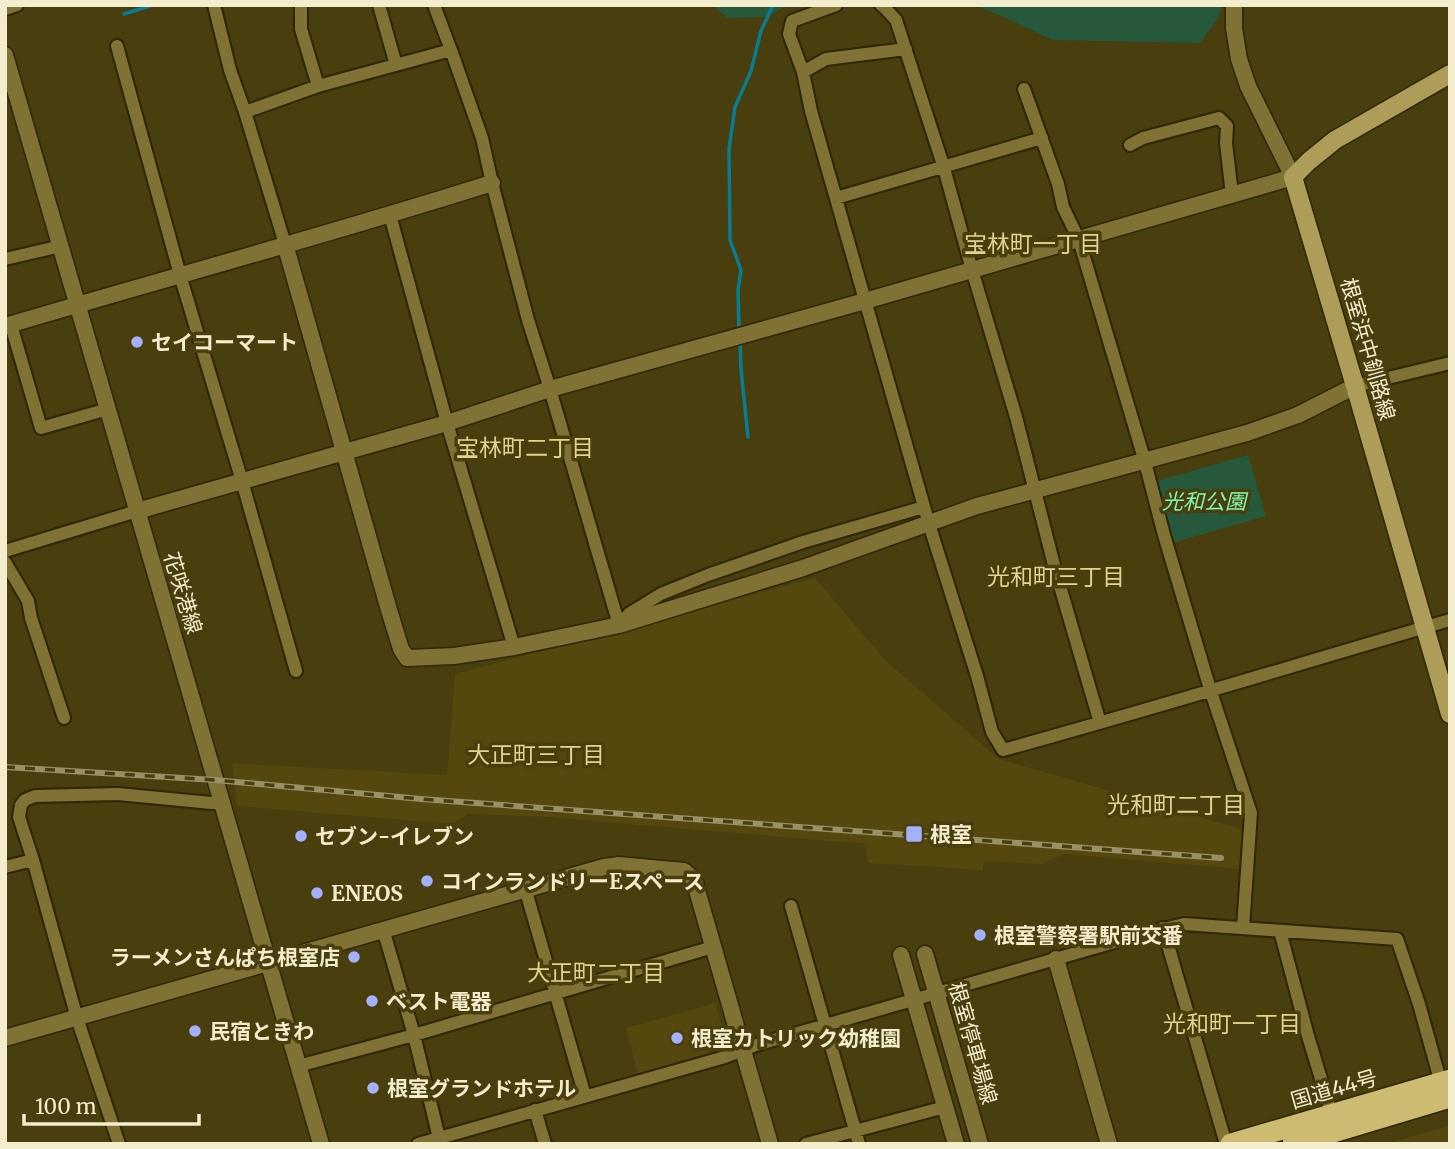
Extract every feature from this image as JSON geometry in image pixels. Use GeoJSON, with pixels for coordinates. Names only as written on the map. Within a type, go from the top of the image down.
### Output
{"type":"FeatureCollection","features":[{"type":"Feature","properties":{"kind":"highway","name":"国道44号"},"geometry":{"type":"LineString","coordinates":[[1231,1144],[1332,1115],[1446,1090]]}},
{"type":"Feature","properties":{"kind":"highway","name":"国道44号"},"geometry":{"type":"LineString","coordinates":[[1293,1144],[1446,1090]]}},
{"type":"Feature","properties":{"kind":"main road"},"geometry":{"type":"LineString","coordinates":[[1293,177],[1335,140],[1450,74]]}},
{"type":"Feature","properties":{"kind":"main road","name":"根室浜中釧路線"},"geometry":{"type":"LineString","coordinates":[[1293,177],[1450,714]]}},
{"type":"Feature","properties":{"kind":"street"},"geometry":{"type":"LineString","coordinates":[[5,9],[16,5]]}},
{"type":"Feature","properties":{"kind":"street"},"geometry":{"type":"LineString","coordinates":[[214,5],[230,70],[285,244],[343,453],[401,649],[407,658],[454,656],[514,647],[619,625],[803,568],[977,506],[1260,429],[1298,415],[1355,386],[1450,363]]}},
{"type":"Feature","properties":{"kind":"street"},"geometry":{"type":"LineString","coordinates":[[301,5],[300,29],[318,86]]}},
{"type":"Feature","properties":{"kind":"street"},"geometry":{"type":"LineString","coordinates":[[379,5],[396,65]]}},
{"type":"Feature","properties":{"kind":"street"},"geometry":{"type":"LineString","coordinates":[[434,5],[482,138],[528,320],[619,625]]}},
{"type":"Feature","properties":{"kind":"street"},"geometry":{"type":"LineString","coordinates":[[836,5],[792,21],[789,34],[803,72],[811,111],[929,524],[992,732],[1003,750],[1450,620]]}},
{"type":"Feature","properties":{"kind":"street"},"geometry":{"type":"LineString","coordinates":[[881,5],[897,20],[944,168],[1100,723]]}},
{"type":"Feature","properties":{"kind":"street"},"geometry":{"type":"LineString","coordinates":[[5,551],[447,423],[550,389],[1293,177],[1248,86],[1239,59],[1234,28],[1234,5]]}},
{"type":"Feature","properties":{"kind":"street"},"geometry":{"type":"LineString","coordinates":[[117,46],[180,275],[296,671]]}},
{"type":"Feature","properties":{"kind":"street"},"geometry":{"type":"LineString","coordinates":[[803,72],[826,59],[906,49]]}},
{"type":"Feature","properties":{"kind":"street"},"geometry":{"type":"LineString","coordinates":[[244,111],[318,86],[452,50]]}},
{"type":"Feature","properties":{"kind":"street","name":"花咲港線"},"geometry":{"type":"LineString","coordinates":[[5,55],[12,100],[61,246],[321,1144]]}},
{"type":"Feature","properties":{"kind":"street"},"geometry":{"type":"LineString","coordinates":[[1024,89],[1058,184],[1063,207],[1079,240],[1210,689],[1251,813],[1243,928]]}},
{"type":"Feature","properties":{"kind":"street"},"geometry":{"type":"LineString","coordinates":[[1130,145],[1143,138],[1219,118],[1227,126],[1226,143],[1232,195]]}},
{"type":"Feature","properties":{"kind":"street"},"geometry":{"type":"LineString","coordinates":[[836,198],[1042,138]]}},
{"type":"Feature","properties":{"kind":"street"},"geometry":{"type":"LineString","coordinates":[[108,409],[41,428],[8,326],[492,183]]}},
{"type":"Feature","properties":{"kind":"street"},"geometry":{"type":"LineString","coordinates":[[390,215],[447,423],[514,647]]}},
{"type":"Feature","properties":{"kind":"street"},"geometry":{"type":"LineString","coordinates":[[5,259],[61,246]]}},
{"type":"Feature","properties":{"kind":"street"},"geometry":{"type":"LineString","coordinates":[[619,625],[630,612],[661,594],[708,575],[803,542],[924,507]]}},
{"type":"Feature","properties":{"kind":"street"},"geometry":{"type":"LineString","coordinates":[[5,562],[28,601],[31,618],[64,718]]}},
{"type":"Feature","properties":{"kind":"street"},"geometry":{"type":"LineString","coordinates":[[119,1144],[77,1018],[19,817],[21,805],[25,800],[36,796],[118,794],[222,804]]}},
{"type":"Feature","properties":{"kind":"street"},"geometry":{"type":"LineString","coordinates":[[5,867],[33,860]]}},
{"type":"Feature","properties":{"kind":"street"},"geometry":{"type":"LineString","coordinates":[[5,1038],[604,867],[619,865],[684,871],[694,880],[770,1144]]}},
{"type":"Feature","properties":{"kind":"street"},"geometry":{"type":"LineString","coordinates":[[525,888],[585,1096]]}},
{"type":"Feature","properties":{"kind":"street"},"geometry":{"type":"LineString","coordinates":[[791,906],[859,1144]]}},
{"type":"Feature","properties":{"kind":"street"},"geometry":{"type":"LineString","coordinates":[[418,1144],[1184,924],[1397,939],[1446,1090]]}},
{"type":"Feature","properties":{"kind":"street"},"geometry":{"type":"LineString","coordinates":[[1163,928],[1226,1144]]}},
{"type":"Feature","properties":{"kind":"street"},"geometry":{"type":"LineString","coordinates":[[383,929],[414,1035],[439,1138]]}},
{"type":"Feature","properties":{"kind":"street"},"geometry":{"type":"LineString","coordinates":[[1280,931],[1332,1115]]}},
{"type":"Feature","properties":{"kind":"street"},"geometry":{"type":"LineString","coordinates":[[298,1066],[414,1035],[713,947]]}},
{"type":"Feature","properties":{"kind":"street","name":"根室停車場線"},"geometry":{"type":"LineString","coordinates":[[901,954],[956,1144]]}},
{"type":"Feature","properties":{"kind":"street","name":"根室停車場線"},"geometry":{"type":"LineString","coordinates":[[925,954],[981,1144]]}},
{"type":"Feature","properties":{"kind":"street"},"geometry":{"type":"LineString","coordinates":[[1056,959],[1110,1144]]}},
{"type":"Feature","properties":{"kind":"street"},"geometry":{"type":"LineString","coordinates":[[806,1144],[945,1107]]}},
{"type":"Feature","properties":{"kind":"street"},"geometry":{"type":"LineString","coordinates":[[535,1110],[545,1144]]}},
{"type":"Feature","properties":{"kind":"shaded area"},"geometry":{"type":"Polygon","coordinates":[[[815,578],[885,660],[999,759],[1242,829],[1239,869],[1064,854],[1042,864],[984,861],[983,870],[868,863],[865,844],[546,817],[468,814],[453,824],[237,806],[232,763],[447,775],[455,674],[815,578]]]}},
{"type":"Feature","properties":{"kind":"shaded area","name":"根室カトリック幼稚園"},"geometry":{"type":"Polygon","coordinates":[[[715,1003],[728,1048],[638,1075],[626,1028],[715,1003]]]}},
{"type":"Feature","properties":{"kind":"shaded area"},"geometry":{"type":"Polygon","coordinates":[[[1450,1126],[1450,1144],[1385,1144],[1450,1126]]]}},
{"type":"Feature","properties":{"kind":"green space"},"geometry":{"type":"Polygon","coordinates":[[[713,5],[789,5],[766,17],[727,18],[713,5]]]}},
{"type":"Feature","properties":{"kind":"green space"},"geometry":{"type":"Polygon","coordinates":[[[975,5],[1222,5],[1219,17],[1200,43],[1052,40],[975,5]]]}},
{"type":"Feature","properties":{"kind":"green space","name":"光和公園"},"geometry":{"type":"Polygon","coordinates":[[[1248,455],[1266,516],[1172,543],[1153,482],[1248,455]]]}},
{"type":"Feature","properties":{"kind":"waterway"},"geometry":{"type":"LineString","coordinates":[[124,14],[153,5]]}},
{"type":"Feature","properties":{"kind":"waterway"},"geometry":{"type":"LineString","coordinates":[[739,331],[738,290],[741,270],[730,240],[729,149],[735,107],[751,71],[761,31],[773,5]]}},
{"type":"Feature","properties":{"kind":"waterway"},"geometry":{"type":"LineString","coordinates":[[740,342],[748,437]]}},
{"type":"Feature","properties":{"kind":"railway"},"geometry":{"type":"LineString","coordinates":[[5,767],[215,780],[421,799],[1221,858]]}},
{"type":"Feature","properties":{"kind":"place","name":"セイコーマート"},"geometry":{"type":"Point","coordinates":[137,342]}},
{"type":"Feature","properties":{"kind":"place","name":"根室"},"geometry":{"type":"Point","coordinates":[914,834]}},
{"type":"Feature","properties":{"kind":"place","name":"セブン-イレブン"},"geometry":{"type":"Point","coordinates":[301,836]}},
{"type":"Feature","properties":{"kind":"place","name":"コインランドリーEスペース"},"geometry":{"type":"Point","coordinates":[427,881]}},
{"type":"Feature","properties":{"kind":"place","name":"ENEOS"},"geometry":{"type":"Point","coordinates":[317,893]}},
{"type":"Feature","properties":{"kind":"place","name":"根室警察署駅前交番"},"geometry":{"type":"Point","coordinates":[980,935]}},
{"type":"Feature","properties":{"kind":"place","name":"ラーメンさんぱち根室店"},"geometry":{"type":"Point","coordinates":[354,957]}},
{"type":"Feature","properties":{"kind":"place","name":"ベスト電器"},"geometry":{"type":"Point","coordinates":[372,1001]}},
{"type":"Feature","properties":{"kind":"place","name":"民宿ときわ"},"geometry":{"type":"Point","coordinates":[195,1031]}},
{"type":"Feature","properties":{"kind":"place","name":"根室カトリック幼稚園"},"geometry":{"type":"Point","coordinates":[677,1038]}},
{"type":"Feature","properties":{"kind":"place","name":"根室グランドホテル"},"geometry":{"type":"Point","coordinates":[373,1088]}},
{"type":"Feature","properties":{"kind":"district","name":"宝林町一丁目"},"geometry":{"type":"Point","coordinates":[1033,243]}},
{"type":"Feature","properties":{"kind":"district","name":"宝林町二丁目"},"geometry":{"type":"Point","coordinates":[525,447]}},
{"type":"Feature","properties":{"kind":"district","name":"光和町三丁目"},"geometry":{"type":"Point","coordinates":[1056,576]}},
{"type":"Feature","properties":{"kind":"district","name":"大正町三丁目"},"geometry":{"type":"Point","coordinates":[536,754]}},
{"type":"Feature","properties":{"kind":"district","name":"光和町二丁目"},"geometry":{"type":"Point","coordinates":[1176,804]}},
{"type":"Feature","properties":{"kind":"district","name":"大正町二丁目"},"geometry":{"type":"Point","coordinates":[596,972]}},
{"type":"Feature","properties":{"kind":"district","name":"光和町一丁目"},"geometry":{"type":"Point","coordinates":[1232,1023]}}]}
